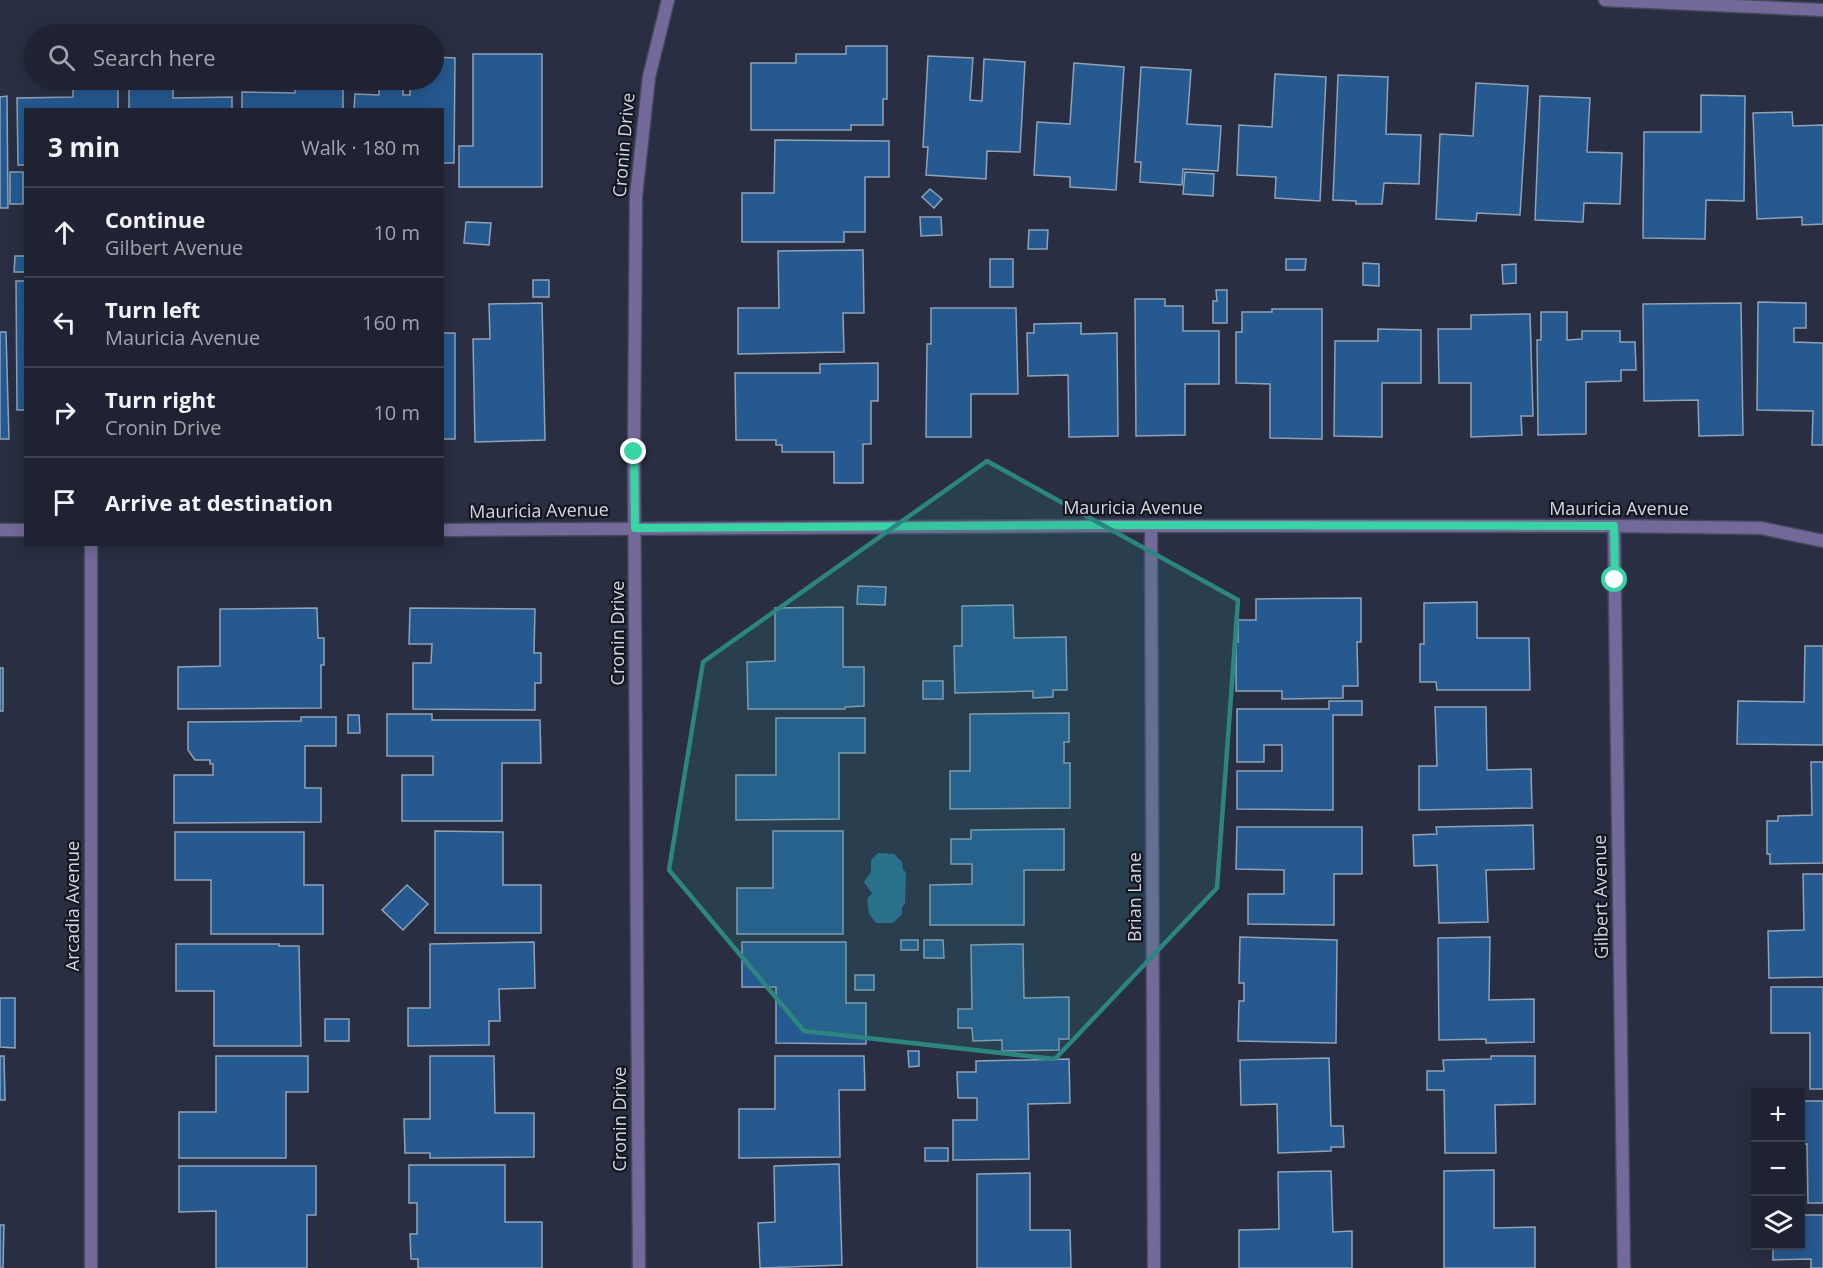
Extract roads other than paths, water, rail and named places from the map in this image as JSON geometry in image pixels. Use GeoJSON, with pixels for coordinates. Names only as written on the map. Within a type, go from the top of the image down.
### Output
{"type":"FeatureCollection","features":[{"type":"Feature","properties":{"kind":"street","name":"Cronin Drive"},"geometry":{"type":"LineString","coordinates":[[639,1268],[635,528],[636,196],[649,77],[668,0]]}},
{"type":"Feature","properties":{"kind":"street"},"geometry":{"type":"LineString","coordinates":[[1605,0],[1823,10]]}},
{"type":"Feature","properties":{"kind":"street","name":"Mauricia Avenue"},"geometry":{"type":"LineString","coordinates":[[444,530],[1151,525],[1614,526],[1761,528],[1823,541]]}},
{"type":"Feature","properties":{"kind":"street","name":"Brian Lane"},"geometry":{"type":"LineString","coordinates":[[1151,525],[1154,1268]]}},
{"type":"Feature","properties":{"kind":"street","name":"Gilbert Avenue"},"geometry":{"type":"LineString","coordinates":[[1614,526],[1624,1268]]}},
{"type":"Feature","properties":{"kind":"street"},"geometry":{"type":"LineString","coordinates":[[0,530],[24,530]]}},
{"type":"Feature","properties":{"kind":"street","name":"Arcadia Avenue"},"geometry":{"type":"LineString","coordinates":[[91,546],[91,1268]]}},
{"type":"Feature","properties":{"kind":"water"},"geometry":{"type":"Polygon","coordinates":[[[878,853],[894,854],[902,862],[906,873],[905,904],[902,907],[902,914],[893,923],[876,923],[869,914],[867,899],[872,893],[864,882],[871,872],[871,860],[878,853]]]}}]}
